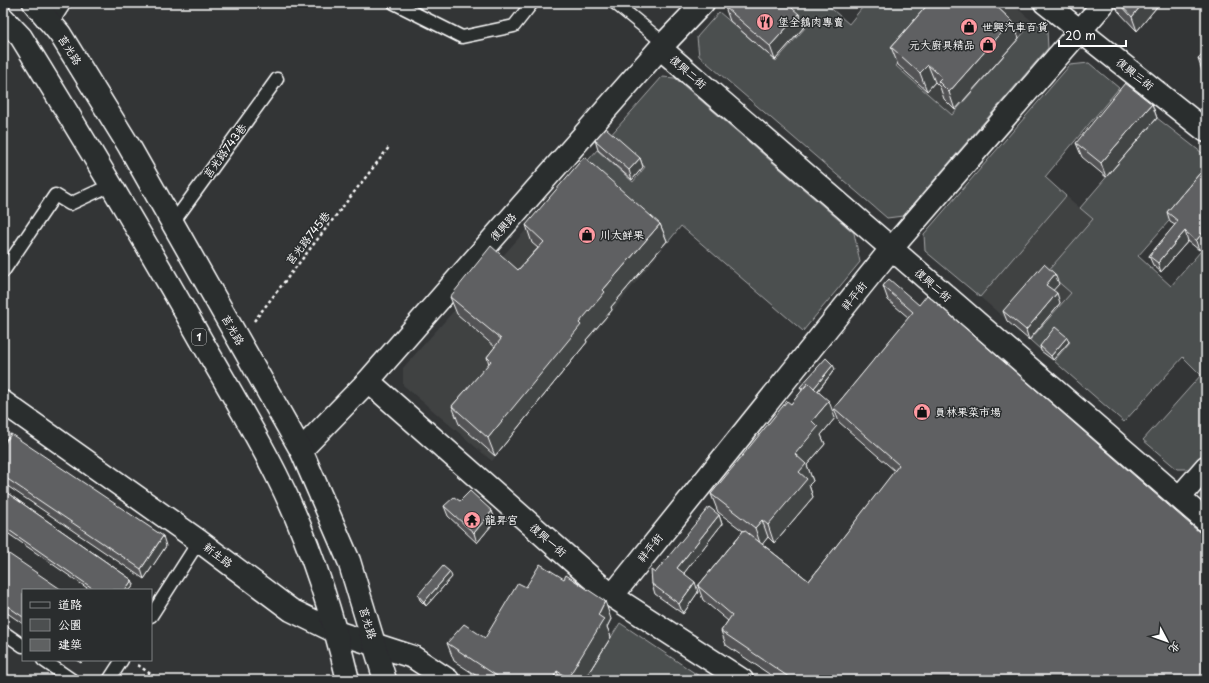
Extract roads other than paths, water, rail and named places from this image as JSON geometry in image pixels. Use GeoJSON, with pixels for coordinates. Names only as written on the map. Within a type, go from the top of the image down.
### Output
{"type":"FeatureCollection","features":[{"type":"Feature","properties":{"kind":"street","name":"莒光路"},"geometry":{"type":"LineString","coordinates":[[34,3],[54,11],[60,34],[129,146],[301,450],[349,561],[384,680]]}},
{"type":"Feature","properties":{"kind":"street","name":"復興路"},"geometry":{"type":"LineString","coordinates":[[301,450],[368,381],[663,46],[703,3]]}},
{"type":"Feature","properties":{"kind":"street","name":"復興三街"},"geometry":{"type":"LineString","coordinates":[[1045,3],[1206,131]]}},
{"type":"Feature","properties":{"kind":"street","name":"祥平街"},"geometry":{"type":"LineString","coordinates":[[612,596],[891,249],[1104,3]]}},
{"type":"Feature","properties":{"kind":"street","name":"1"},"geometry":{"type":"LineString","coordinates":[[3,18],[21,37],[111,185],[277,475],[315,565],[336,632],[348,680]]}},
{"type":"Feature","properties":{"kind":"street","name":"復興二街"},"geometry":{"type":"LineString","coordinates":[[663,46],[891,249],[1206,521]]}},
{"type":"Feature","properties":{"kind":"street","name":"復興一街"},"geometry":{"type":"LineString","coordinates":[[368,381],[612,596],[742,680]]}},
{"type":"Feature","properties":{"kind":"street","name":"新生路"},"geometry":{"type":"LineString","coordinates":[[3,402],[199,541],[291,610],[336,632],[374,643],[413,657],[448,680]]}},
{"type":"Feature","properties":{"kind":"street"},"geometry":{"type":"LineString","coordinates":[[1179,498],[1206,467]]}},
{"type":"Feature","properties":{"kind":"lane"},"geometry":{"type":"LineString","coordinates":[[394,3],[462,37],[514,26],[532,3]]}},
{"type":"Feature","properties":{"kind":"lane"},"geometry":{"type":"LineString","coordinates":[[615,3],[663,46]]}},
{"type":"Feature","properties":{"kind":"lane","name":"莒光路743巷"},"geometry":{"type":"LineString","coordinates":[[172,224],[277,79]]}},
{"type":"Feature","properties":{"kind":"lane"},"geometry":{"type":"LineString","coordinates":[[3,272],[55,195],[70,204],[111,185]]}},
{"type":"Feature","properties":{"kind":"lane"},"geometry":{"type":"LineString","coordinates":[[152,614],[199,541]]}},
{"type":"Feature","properties":{"kind":"lane"},"geometry":{"type":"LineString","coordinates":[[3,632],[22,645]]}},
{"type":"Feature","properties":{"kind":"lane"},"geometry":{"type":"LineString","coordinates":[[44,661],[72,680]]}},
{"type":"Feature","properties":{"kind":"lane"},"geometry":{"type":"LineString","coordinates":[[109,680],[121,661]]}},
{"type":"Feature","properties":{"kind":"place","name":"堡全鵝肉專賣"},"geometry":{"type":"Point","coordinates":[765,22]}},
{"type":"Feature","properties":{"kind":"place","name":"世興汽車百貨"},"geometry":{"type":"Point","coordinates":[969,27]}},
{"type":"Feature","properties":{"kind":"place","name":"元大廚具精品"},"geometry":{"type":"Point","coordinates":[988,45]}},
{"type":"Feature","properties":{"kind":"place","name":"川太鮮果"},"geometry":{"type":"Point","coordinates":[587,235]}},
{"type":"Feature","properties":{"kind":"place","name":"員林果菜市場"},"geometry":{"type":"Point","coordinates":[922,412]}},
{"type":"Feature","properties":{"kind":"place","name":"龍昇宮"},"geometry":{"type":"Point","coordinates":[472,520]}}]}
